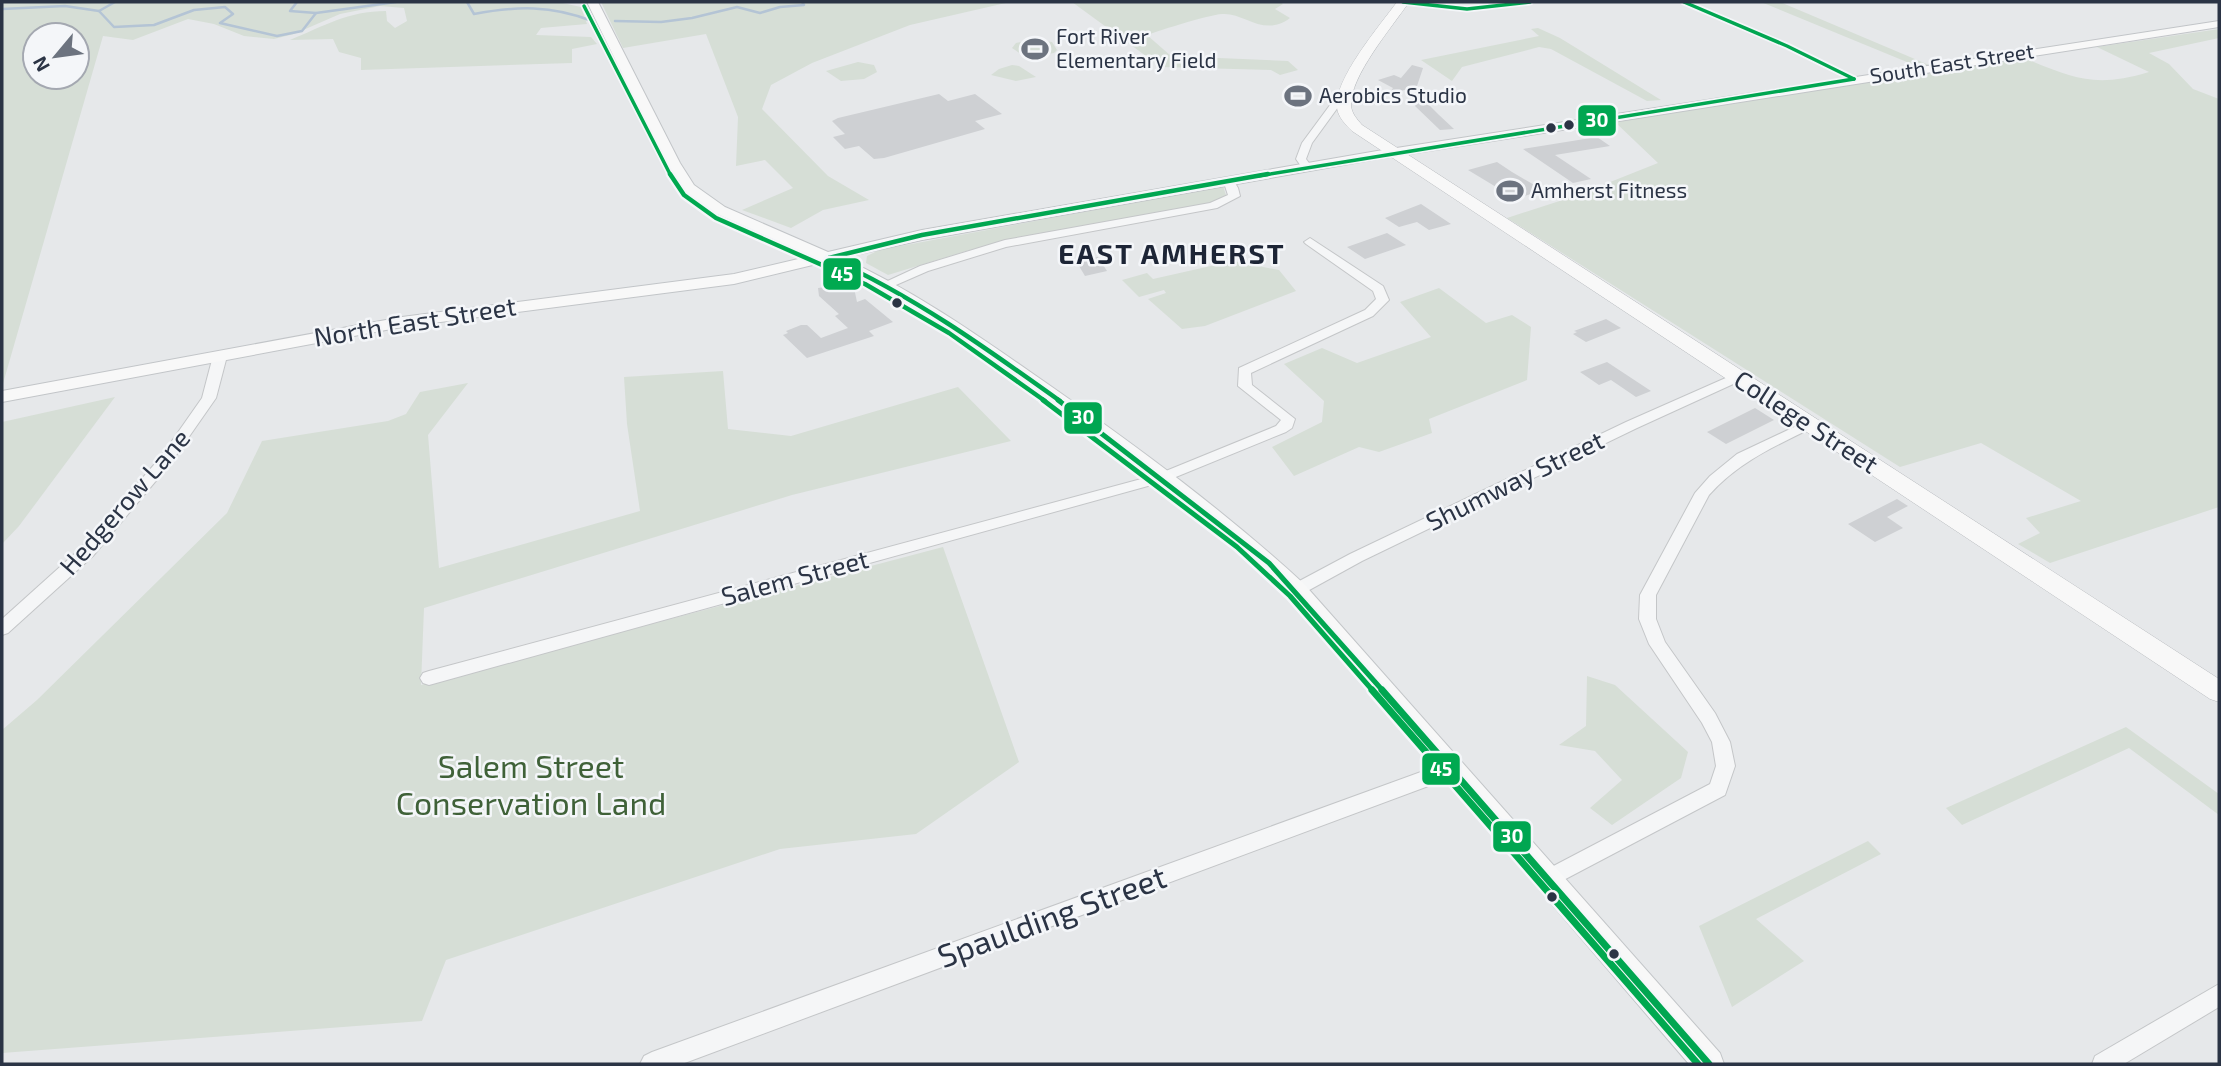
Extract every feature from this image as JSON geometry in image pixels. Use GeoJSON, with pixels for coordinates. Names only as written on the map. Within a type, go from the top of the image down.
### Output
{"type":"FeatureCollection","features":[{"type":"Feature","properties":{"kind":"highway"},"geometry":{"type":"LineString","coordinates":[[1347,88],[1403,2]]}},
{"type":"Feature","properties":{"kind":"highway","name":"College Street"},"geometry":{"type":"LineString","coordinates":[[1347,88],[1344,106],[1349,119],[1357,128],[2219,692]]}},
{"type":"Feature","properties":{"kind":"main road"},"geometry":{"type":"LineString","coordinates":[[592,2],[673,163],[689,188],[720,210],[885,285],[966,334],[1078,414],[1243,540],[1296,590],[1709,1064]]}},
{"type":"Feature","properties":{"kind":"main road","name":"South East Street"},"geometry":{"type":"LineString","coordinates":[[829,258],[922,235],[1392,152],[2219,24]]}},
{"type":"Feature","properties":{"kind":"main road","name":"North East Street"},"geometry":{"type":"LineString","coordinates":[[2,397],[402,321],[734,279],[829,258]]}},
{"type":"Feature","properties":{"kind":"street"},"geometry":{"type":"LineString","coordinates":[[1307,167],[1301,159],[1302,153],[1347,88]]}},
{"type":"Feature","properties":{"kind":"street"},"geometry":{"type":"LineString","coordinates":[[885,285],[927,265],[982,249],[1226,202],[1234,196],[1228,180]]}},
{"type":"Feature","properties":{"kind":"street","name":"Salem Street"},"geometry":{"type":"LineString","coordinates":[[429,678],[1161,478],[1287,425],[1288,419],[1283,414],[1245,386],[1244,371],[1380,306],[1383,295],[1379,289],[1310,242]]}},
{"type":"Feature","properties":{"kind":"street","name":"Hedgerow Lane"},"geometry":{"type":"LineString","coordinates":[[2,629],[87,552],[164,461],[209,398],[220,356]]}},
{"type":"Feature","properties":{"kind":"street","name":"Shumway Street"},"geometry":{"type":"LineString","coordinates":[[1296,590],[1333,567],[1455,511],[1656,412],[1737,377]]}},
{"type":"Feature","properties":{"kind":"street"},"geometry":{"type":"LineString","coordinates":[[1549,878],[1718,789],[1726,778],[1726,760],[1717,734],[1654,638],[1647,620],[1648,595],[1708,486],[1735,461],[1809,424]]}},
{"type":"Feature","properties":{"kind":"street","name":"Spaulding Street"},"geometry":{"type":"LineString","coordinates":[[652,1064],[1451,769]]}},
{"type":"Feature","properties":{"kind":"street"},"geometry":{"type":"LineString","coordinates":[[2103,1064],[2219,995]]}},
{"type":"Feature","properties":{"kind":"green space"},"geometry":{"type":"Polygon","coordinates":[[[2,2],[558,2],[581,7],[587,24],[541,28],[536,35],[591,37],[597,44],[572,49],[572,63],[361,70],[361,58],[339,52],[333,39],[290,40],[337,20],[372,12],[386,11],[387,21],[395,28],[407,21],[404,8],[380,6],[340,14],[294,34],[274,39],[244,36],[214,24],[188,19],[133,40],[103,36],[91,78],[91,21],[21,21],[21,91],[87,91],[2,387],[2,2]]]}},
{"type":"Feature","properties":{"kind":"green space"},"geometry":{"type":"Polygon","coordinates":[[[601,2],[1010,2],[910,25],[812,63],[771,85],[762,109],[828,176],[869,200],[823,210],[791,228],[742,210],[793,188],[765,160],[736,166],[738,117],[706,34],[623,48],[601,2]]]}},
{"type":"Feature","properties":{"kind":"green space"},"geometry":{"type":"Polygon","coordinates":[[[1072,2],[1280,2],[1283,4],[1275,9],[1290,18],[1272,26],[1222,14],[1147,35],[1171,56],[1288,61],[1298,70],[1280,75],[1271,70],[1161,67],[1072,2]]]}},
{"type":"Feature","properties":{"kind":"green space"},"geometry":{"type":"Polygon","coordinates":[[[1761,2],[1780,2],[1929,65],[1919,67],[1761,2]]]}},
{"type":"Feature","properties":{"kind":"green space"},"geometry":{"type":"Polygon","coordinates":[[[1538,28],[1560,38],[1661,100],[1647,101],[1551,49],[1539,47],[1462,67],[1452,81],[1421,60],[1539,36],[1531,29],[1538,28]]]}},
{"type":"Feature","properties":{"kind":"green space"},"geometry":{"type":"Polygon","coordinates":[[[2219,29],[2219,38],[2149,53],[2169,64],[2193,89],[2219,99],[2219,507],[2050,563],[2018,544],[2040,533],[2026,518],[2081,501],[1981,443],[1900,467],[1507,218],[1575,196],[1658,163],[1615,122],[2024,58],[2072,76],[2114,80],[2149,72],[2097,47],[2219,29]]]}},
{"type":"Feature","properties":{"kind":"green space","name":"Fort River Elementary Field"},"geometry":{"type":"Polygon","coordinates":[[[1034,39],[1052,42],[1057,50],[1054,53],[1027,58],[1012,48],[1016,43],[1034,39]]]}},
{"type":"Feature","properties":{"kind":"green space"},"geometry":{"type":"Polygon","coordinates":[[[858,62],[874,65],[877,72],[864,79],[841,81],[826,71],[858,62]]]}},
{"type":"Feature","properties":{"kind":"green space"},"geometry":{"type":"Polygon","coordinates":[[[1012,65],[1019,66],[1036,77],[1016,81],[991,75],[1012,65]]]}},
{"type":"Feature","properties":{"kind":"green space"},"geometry":{"type":"Polygon","coordinates":[[[1223,186],[1226,195],[1211,204],[973,249],[888,275],[866,263],[867,256],[879,250],[1223,186]]]}},
{"type":"Feature","properties":{"kind":"green space"},"geometry":{"type":"Polygon","coordinates":[[[1233,261],[1279,270],[1296,291],[1205,326],[1182,329],[1148,299],[1166,293],[1164,290],[1139,297],[1122,280],[1147,273],[1153,279],[1233,261]]]}},
{"type":"Feature","properties":{"kind":"green space"},"geometry":{"type":"Polygon","coordinates":[[[1439,288],[1486,323],[1512,315],[1531,327],[1527,380],[1429,419],[1432,433],[1379,452],[1359,447],[1294,476],[1272,447],[1322,422],[1324,401],[1284,364],[1322,348],[1357,363],[1431,337],[1400,302],[1439,288]]]}},
{"type":"Feature","properties":{"kind":"green space","name":"Salem Street Conservation Land"},"geometry":{"type":"Polygon","coordinates":[[[723,371],[728,429],[791,436],[958,387],[1011,441],[792,495],[424,608],[421,685],[943,547],[1019,762],[916,834],[780,849],[446,960],[422,1021],[2,1053],[2,730],[37,700],[227,513],[262,441],[388,421],[406,414],[420,392],[468,383],[428,435],[439,568],[640,511],[627,424],[624,377],[723,371]]]}},
{"type":"Feature","properties":{"kind":"green space"},"geometry":{"type":"Polygon","coordinates":[[[115,397],[19,526],[2,544],[2,422],[115,397]]]}},
{"type":"Feature","properties":{"kind":"green space"},"geometry":{"type":"Polygon","coordinates":[[[1587,676],[1615,685],[1688,752],[1681,778],[1612,825],[1590,808],[1622,780],[1595,751],[1559,745],[1586,726],[1587,676]]]}},
{"type":"Feature","properties":{"kind":"green space"},"geometry":{"type":"Polygon","coordinates":[[[2126,727],[2219,794],[2219,815],[2129,748],[1962,825],[1946,808],[2126,727]]]}},
{"type":"Feature","properties":{"kind":"green space"},"geometry":{"type":"Polygon","coordinates":[[[1868,841],[1881,854],[1756,919],[1804,961],[1732,1007],[1699,926],[1868,841]]]}},
{"type":"Feature","properties":{"kind":"building"},"geometry":{"type":"Polygon","coordinates":[[[1412,65],[1423,68],[1417,86],[1388,95],[1393,88],[1378,80],[1394,75],[1401,78],[1412,65]]]}},
{"type":"Feature","properties":{"kind":"building"},"geometry":{"type":"Polygon","coordinates":[[[939,94],[948,101],[975,94],[1002,114],[975,121],[985,129],[884,158],[874,159],[859,146],[845,149],[833,137],[845,134],[832,121],[838,118],[939,94]]]}},
{"type":"Feature","properties":{"kind":"building"},"geometry":{"type":"Polygon","coordinates":[[[1422,98],[1454,129],[1440,130],[1415,106],[1422,98]]]}},
{"type":"Feature","properties":{"kind":"building"},"geometry":{"type":"Polygon","coordinates":[[[1597,137],[1610,146],[1555,155],[1591,179],[1573,183],[1523,149],[1597,137]]]}},
{"type":"Feature","properties":{"kind":"building"},"geometry":{"type":"Polygon","coordinates":[[[1497,162],[1543,190],[1516,199],[1468,170],[1497,162]]]}},
{"type":"Feature","properties":{"kind":"building"},"geometry":{"type":"Polygon","coordinates":[[[1421,204],[1451,224],[1429,230],[1417,222],[1399,227],[1385,218],[1421,204]]]}},
{"type":"Feature","properties":{"kind":"building"},"geometry":{"type":"Polygon","coordinates":[[[1387,233],[1406,245],[1365,259],[1347,247],[1387,233]]]}},
{"type":"Feature","properties":{"kind":"building"},"geometry":{"type":"Polygon","coordinates":[[[1098,257],[1107,271],[1085,276],[1076,261],[1098,257]]]}},
{"type":"Feature","properties":{"kind":"building"},"geometry":{"type":"Polygon","coordinates":[[[846,280],[846,284],[853,283],[857,302],[865,299],[893,322],[869,331],[874,336],[807,358],[783,335],[801,325],[807,325],[821,338],[848,328],[835,316],[839,314],[819,296],[818,288],[835,286],[834,282],[846,280]]]}},
{"type":"Feature","properties":{"kind":"building"},"geometry":{"type":"Polygon","coordinates":[[[1606,319],[1621,328],[1586,342],[1573,334],[1577,332],[1574,331],[1606,319]]]}},
{"type":"Feature","properties":{"kind":"building"},"geometry":{"type":"Polygon","coordinates":[[[1607,362],[1651,391],[1636,397],[1611,380],[1599,385],[1580,372],[1607,362]]]}},
{"type":"Feature","properties":{"kind":"building"},"geometry":{"type":"Polygon","coordinates":[[[1755,408],[1774,420],[1726,444],[1707,432],[1755,408]]]}},
{"type":"Feature","properties":{"kind":"building"},"geometry":{"type":"Polygon","coordinates":[[[1897,499],[1908,506],[1887,517],[1903,528],[1875,542],[1848,524],[1897,499]]]}},
{"type":"Feature","properties":{"kind":"waterway"},"geometry":{"type":"LineString","coordinates":[[99,11],[115,2]]}},
{"type":"Feature","properties":{"kind":"waterway"},"geometry":{"type":"LineString","coordinates":[[297,2],[290,11],[316,13]]}},
{"type":"Feature","properties":{"kind":"waterway"},"geometry":{"type":"LineString","coordinates":[[316,13],[396,2]]}},
{"type":"Feature","properties":{"kind":"waterway"},"geometry":{"type":"LineString","coordinates":[[467,2],[474,14],[534,8],[562,12],[592,21]]}},
{"type":"Feature","properties":{"kind":"waterway"},"geometry":{"type":"LineString","coordinates":[[615,21],[661,22],[737,7],[760,13],[780,7],[804,5],[802,2]]}},
{"type":"Feature","properties":{"kind":"waterway"},"geometry":{"type":"LineString","coordinates":[[2,9],[65,6],[99,11]]}},
{"type":"Feature","properties":{"kind":"waterway"},"geometry":{"type":"LineString","coordinates":[[99,11],[114,27],[154,25],[194,10],[225,7],[233,14],[220,23],[277,36],[302,31],[316,13]]}},
{"type":"Feature","properties":{"kind":"transit line","name":"30"},"geometry":{"type":"LineString","coordinates":[[1403,2],[1467,9],[1530,2]]}},
{"type":"Feature","properties":{"kind":"transit line","name":"30"},"geometry":{"type":"LineString","coordinates":[[1684,2],[1787,46],[1854,79]]}},
{"type":"Feature","properties":{"kind":"transit line","name":"45"},"geometry":{"type":"LineString","coordinates":[[584,6],[665,167],[684,195],[716,218],[865,284],[949,333],[1073,421],[1237,547],[1290,596],[1698,1064]]}},
{"type":"Feature","properties":{"kind":"transit line","name":"30"},"geometry":{"type":"LineString","coordinates":[[829,258],[922,235],[1213,183],[1854,79]]}},
{"type":"Feature","properties":{"kind":"transit line","name":"30"},"geometry":{"type":"LineString","coordinates":[[829,258],[869,276],[966,334],[1099,429],[1269,563],[1549,878],[1709,1064]]}},
{"type":"Feature","properties":{"kind":"place","name":"Fort River Elementary Field"},"geometry":{"type":"Point","coordinates":[1035,49]}},
{"type":"Feature","properties":{"kind":"place","name":"Aerobics Studio"},"geometry":{"type":"Point","coordinates":[1298,96]}},
{"type":"Feature","properties":{"kind":"place","name":"Amherst Fitness"},"geometry":{"type":"Point","coordinates":[1510,191]}},
{"type":"Feature","properties":{"kind":"district","name":"EAST AMHERST"},"geometry":{"type":"Point","coordinates":[1172,254]}}]}
